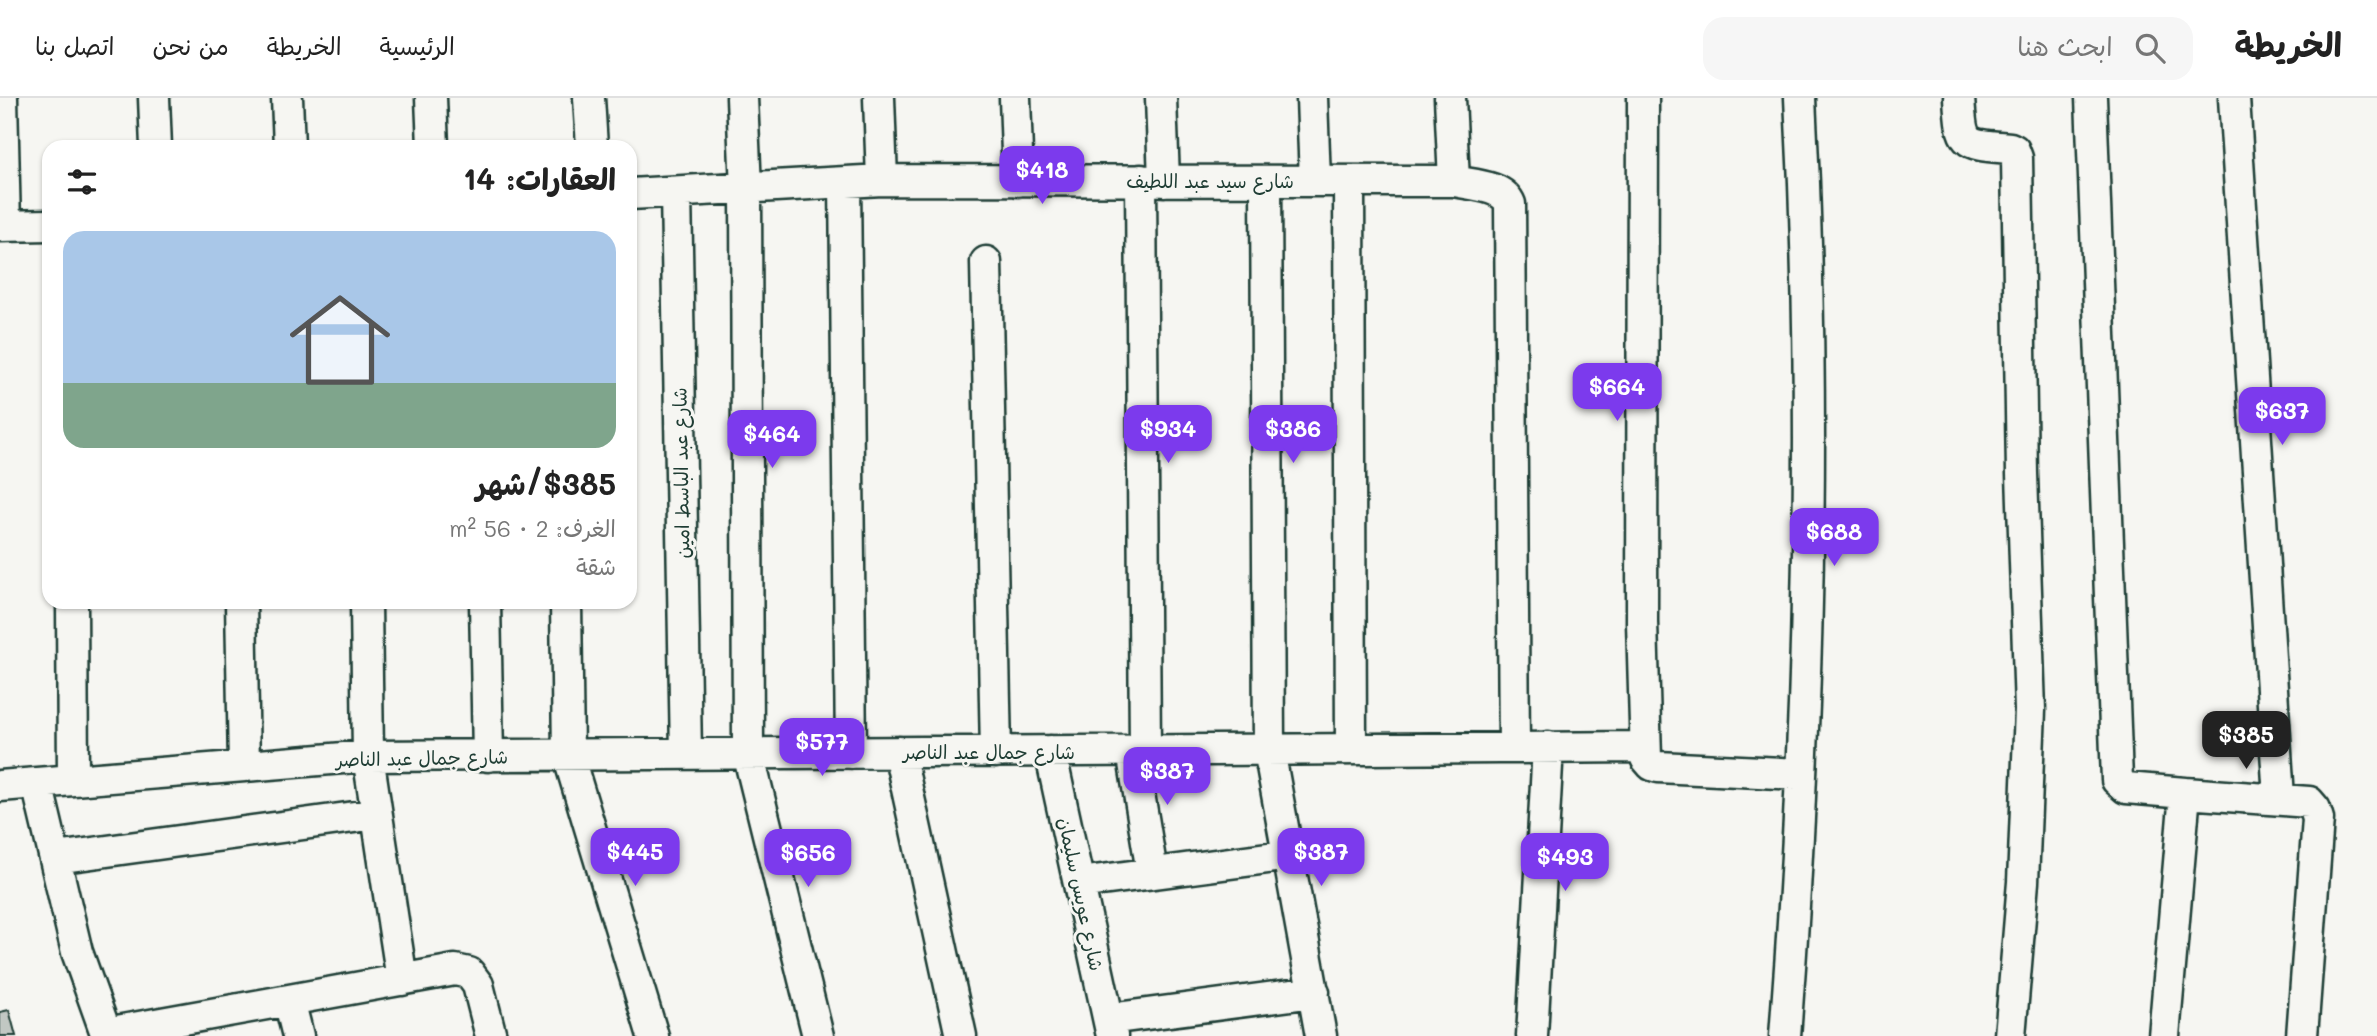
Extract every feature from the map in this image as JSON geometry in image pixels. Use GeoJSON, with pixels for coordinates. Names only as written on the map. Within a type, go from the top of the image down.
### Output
{"type":"FeatureCollection","features":[{"type":"Feature","properties":{"kind":"street"},"geometry":{"type":"LineString","coordinates":[[2,98],[3,226],[42,225]]}},
{"type":"Feature","properties":{"kind":"street"},"geometry":{"type":"LineString","coordinates":[[154,98],[156,140]]}},
{"type":"Feature","properties":{"kind":"street"},"geometry":{"type":"LineString","coordinates":[[287,98],[289,140]]}},
{"type":"Feature","properties":{"kind":"street"},"geometry":{"type":"LineString","coordinates":[[430,98],[433,140]]}},
{"type":"Feature","properties":{"kind":"street"},"geometry":{"type":"LineString","coordinates":[[589,98],[592,140]]}},
{"type":"Feature","properties":{"kind":"street"},"geometry":{"type":"LineString","coordinates":[[742,98],[746,188],[748,753],[818,1036]]}},
{"type":"Feature","properties":{"kind":"street"},"geometry":{"type":"LineString","coordinates":[[879,98],[882,180]]}},
{"type":"Feature","properties":{"kind":"street"},"geometry":{"type":"LineString","coordinates":[[1014,98],[1018,181]]}},
{"type":"Feature","properties":{"kind":"street"},"geometry":{"type":"LineString","coordinates":[[1152,872],[1139,751],[1152,181],[1161,98]]}},
{"type":"Feature","properties":{"kind":"street"},"geometry":{"type":"LineString","coordinates":[[1312,98],[1315,181]]}},
{"type":"Feature","properties":{"kind":"street"},"geometry":{"type":"LineString","coordinates":[[1450,98],[1454,181]]}},
{"type":"Feature","properties":{"kind":"street"},"geometry":{"type":"LineString","coordinates":[[1643,98],[1642,622],[1646,758],[1651,765],[1658,767],[1801,774]]}},
{"type":"Feature","properties":{"kind":"street"},"geometry":{"type":"LineString","coordinates":[[1785,1036],[1801,774],[1809,547],[1806,283],[1800,98]]}},
{"type":"Feature","properties":{"kind":"street"},"geometry":{"type":"LineString","coordinates":[[1959,98],[1961,128],[1967,141],[1974,145],[2014,149],[2017,158],[2022,460],[2030,710],[2023,882],[2010,1036]]}},
{"type":"Feature","properties":{"kind":"street"},"geometry":{"type":"LineString","coordinates":[[2091,98],[2117,780],[2126,788],[2279,798],[2309,802],[2315,809],[2318,819],[2302,1036]]}},
{"type":"Feature","properties":{"kind":"street"},"geometry":{"type":"LineString","coordinates":[[2234,98],[2279,798]]}},
{"type":"Feature","properties":{"kind":"street","name":"شارع سيد عبد اللطيف"},"geometry":{"type":"LineString","coordinates":[[637,194],[882,180],[1454,181],[1499,191],[1507,196],[1510,204],[1514,748]]}},
{"type":"Feature","properties":{"kind":"street"},"geometry":{"type":"LineString","coordinates":[[1266,181],[1269,750],[1321,1036]]}},
{"type":"Feature","properties":{"kind":"street"},"geometry":{"type":"LineString","coordinates":[[1349,181],[1351,749]]}},
{"type":"Feature","properties":{"kind":"street"},"geometry":{"type":"LineString","coordinates":[[845,182],[850,753]]}},
{"type":"Feature","properties":{"kind":"street","name":"شارع عبد الباسط امين"},"geometry":{"type":"LineString","coordinates":[[676,192],[686,754]]}},
{"type":"Feature","properties":{"kind":"street"},"geometry":{"type":"LineString","coordinates":[[986,262],[996,752]]}},
{"type":"Feature","properties":{"kind":"street"},"geometry":{"type":"LineString","coordinates":[[72,609],[73,780]]}},
{"type":"Feature","properties":{"kind":"street"},"geometry":{"type":"LineString","coordinates":[[241,609],[244,766]]}},
{"type":"Feature","properties":{"kind":"street"},"geometry":{"type":"LineString","coordinates":[[366,609],[368,756],[402,980]]}},
{"type":"Feature","properties":{"kind":"street"},"geometry":{"type":"LineString","coordinates":[[485,609],[488,756]]}},
{"type":"Feature","properties":{"kind":"street"},"geometry":{"type":"LineString","coordinates":[[566,609],[568,755],[653,1036]]}},
{"type":"Feature","properties":{"kind":"street"},"geometry":{"type":"LineString","coordinates":[[1532,1036],[1548,747]]}},
{"type":"Feature","properties":{"kind":"street","name":"شارع جمال عبد الناصر"},"geometry":{"type":"LineString","coordinates":[[0,786],[368,756],[1644,747]]}},
{"type":"Feature","properties":{"kind":"street","name":"شارع عويس سليمان"},"geometry":{"type":"LineString","coordinates":[[1050,751],[1110,1027]]}},
{"type":"Feature","properties":{"kind":"street"},"geometry":{"type":"LineString","coordinates":[[899,752],[961,1036]]}},
{"type":"Feature","properties":{"kind":"street"},"geometry":{"type":"LineString","coordinates":[[37,783],[77,952],[106,1034],[455,970],[468,973],[478,985],[491,1036]]}},
{"type":"Feature","properties":{"kind":"street"},"geometry":{"type":"LineString","coordinates":[[2164,1036],[2185,793]]}},
{"type":"Feature","properties":{"kind":"street"},"geometry":{"type":"LineString","coordinates":[[56,858],[376,814]]}},
{"type":"Feature","properties":{"kind":"street"},"geometry":{"type":"LineString","coordinates":[[1079,883],[1290,855]]}},
{"type":"Feature","properties":{"kind":"street"},"geometry":{"type":"LineString","coordinates":[[1110,1027],[1314,992]]}},
{"type":"Feature","properties":{"kind":"street"},"geometry":{"type":"LineString","coordinates":[[289,1000],[298,1036]]}},
{"type":"Feature","properties":{"kind":"building"},"geometry":{"type":"Polygon","coordinates":[[[9,1010],[16,1036],[0,1036],[0,1012],[9,1010]]]}}]}
